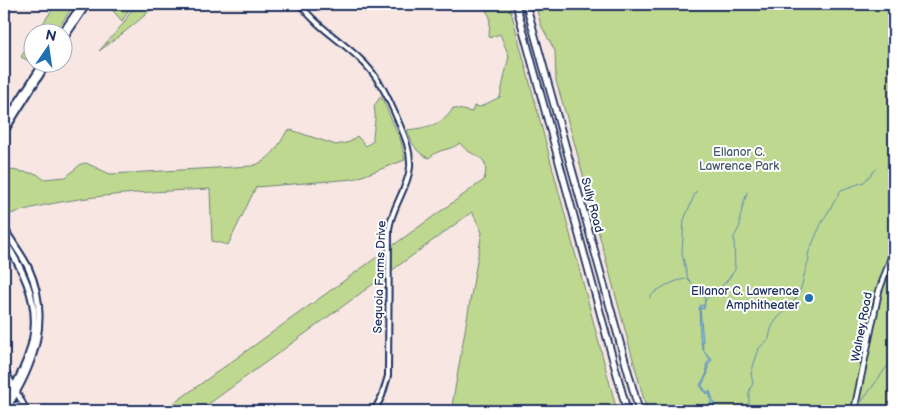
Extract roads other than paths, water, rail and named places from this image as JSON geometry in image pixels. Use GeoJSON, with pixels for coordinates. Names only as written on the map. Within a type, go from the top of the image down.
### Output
{"type":"FeatureCollection","features":[{"type":"Feature","properties":{"kind":"highway","name":"Sully Road"},"geometry":{"type":"LineString","coordinates":[[516,4],[627,411]]}},
{"type":"Feature","properties":{"kind":"highway","name":"Sully Road"},"geometry":{"type":"LineString","coordinates":[[526,4],[639,411]]}},
{"type":"Feature","properties":{"kind":"main road"},"geometry":{"type":"LineString","coordinates":[[70,22],[82,4]]}},
{"type":"Feature","properties":{"kind":"main road"},"geometry":{"type":"LineString","coordinates":[[72,26],[87,4]]}},
{"type":"Feature","properties":{"kind":"main road"},"geometry":{"type":"LineString","coordinates":[[4,124],[38,72]]}},
{"type":"Feature","properties":{"kind":"main road"},"geometry":{"type":"LineString","coordinates":[[4,132],[42,72]]}},
{"type":"Feature","properties":{"kind":"main road"},"geometry":{"type":"LineString","coordinates":[[4,228],[26,264],[39,303],[40,327],[36,351],[28,372],[5,411]]}},
{"type":"Feature","properties":{"kind":"main road"},"geometry":{"type":"LineString","coordinates":[[4,240],[26,277],[34,311],[32,346],[21,377],[4,404]]}},
{"type":"Feature","properties":{"kind":"main road","name":"Walney Road"},"geometry":{"type":"LineString","coordinates":[[854,411],[879,291],[894,248]]}},
{"type":"Feature","properties":{"kind":"main road"},"geometry":{"type":"LineString","coordinates":[[4,369],[27,411]]}},
{"type":"Feature","properties":{"kind":"main road"},"geometry":{"type":"LineString","coordinates":[[5,411],[17,405],[27,411]]}},
{"type":"Feature","properties":{"kind":"street","name":"Sequoia Farms Drive"},"geometry":{"type":"LineString","coordinates":[[300,4],[324,31],[359,58],[377,79],[391,104],[409,150],[410,168],[407,181],[392,214],[389,229],[388,376],[382,396],[374,411]]}},
{"type":"Feature","properties":{"kind":"water"},"geometry":{"type":"Polygon","coordinates":[[[705,300],[704,309],[700,308],[704,350],[700,335],[699,308],[701,305],[704,306],[705,300]]]}},
{"type":"Feature","properties":{"kind":"water"},"geometry":{"type":"Polygon","coordinates":[[[704,350],[712,360],[708,365],[708,373],[702,385],[706,392],[710,391],[714,403],[712,411],[710,394],[705,393],[700,385],[707,373],[706,365],[710,359],[704,350]]]}},
{"type":"Feature","properties":{"kind":"waterway"},"geometry":{"type":"LineString","coordinates":[[749,411],[749,392],[753,383],[751,374],[759,348],[769,339],[776,320],[799,294],[809,260],[808,254],[821,224],[841,190],[864,182],[876,169]]}},
{"type":"Feature","properties":{"kind":"waterway"},"geometry":{"type":"LineString","coordinates":[[696,191],[684,220],[682,254],[688,279],[702,293],[705,300],[726,282],[735,270],[734,237],[740,226],[740,217],[747,192]]}},
{"type":"Feature","properties":{"kind":"waterway"},"geometry":{"type":"LineString","coordinates":[[649,298],[666,285],[687,279]]}},
{"type":"Feature","properties":{"kind":"waterway"},"geometry":{"type":"LineString","coordinates":[[860,404],[894,357]]}},
{"type":"Feature","properties":{"kind":"waterway"},"geometry":{"type":"LineString","coordinates":[[843,411],[852,406]]}},
{"type":"Feature","properties":{"kind":"place","name":"Ellanor C. Lawrence Amphitheater"},"geometry":{"type":"Point","coordinates":[809,298]}},
{"type":"Feature","properties":{"kind":"park label","name":"Ellanor C. Lawrence Park"},"geometry":{"type":"Point","coordinates":[739,159]}}]}
